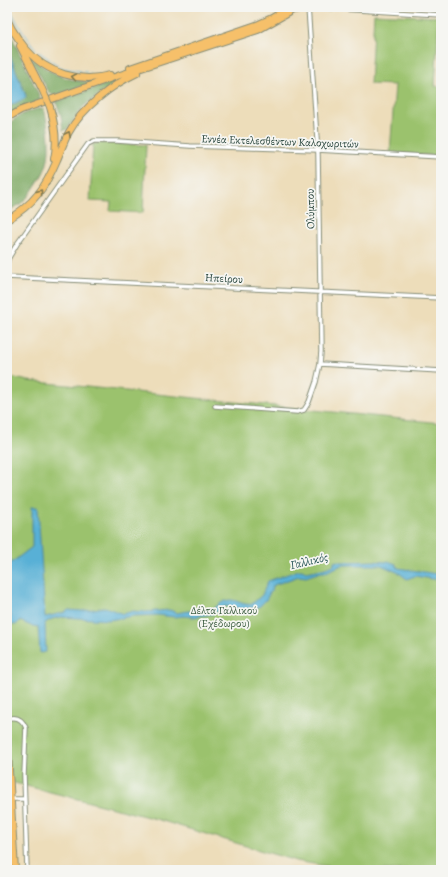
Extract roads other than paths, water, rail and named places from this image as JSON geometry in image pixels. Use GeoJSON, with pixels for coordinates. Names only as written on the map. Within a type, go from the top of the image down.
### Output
{"type":"FeatureCollection","features":[{"type":"Feature","properties":{"kind":"highway"},"geometry":{"type":"LineString","coordinates":[[12,29],[26,49],[48,68],[64,75],[90,79],[116,73],[259,24],[290,7]]}},
{"type":"Feature","properties":{"kind":"highway"},"geometry":{"type":"LineString","coordinates":[[7,118],[21,110],[123,74],[258,30],[293,10],[308,7]]}},
{"type":"Feature","properties":{"kind":"highway"},"geometry":{"type":"LineString","coordinates":[[7,19],[50,107],[55,126],[56,138],[56,153],[52,170]]}},
{"type":"Feature","properties":{"kind":"highway"},"geometry":{"type":"LineString","coordinates":[[7,220],[24,210],[39,194],[48,180],[68,133],[78,118],[89,106],[133,75],[157,64]]}},
{"type":"Feature","properties":{"kind":"highway"},"geometry":{"type":"LineString","coordinates":[[7,737],[15,870]]}},
{"type":"Feature","properties":{"kind":"highway"},"geometry":{"type":"LineString","coordinates":[[10,789],[12,771]]}},
{"type":"Feature","properties":{"kind":"street"},"geometry":{"type":"LineString","coordinates":[[308,7],[441,15]]}},
{"type":"Feature","properties":{"kind":"street","name":"Ολύμπου"},"geometry":{"type":"LineString","coordinates":[[215,406],[300,412],[306,408],[316,382],[320,364],[318,150],[308,7]]}},
{"type":"Feature","properties":{"kind":"street","name":"Εννέα Εκτελεσθέντων Καλοχωριτών"},"geometry":{"type":"LineString","coordinates":[[7,264],[8,259],[17,244],[88,144],[92,141],[318,150],[441,157]]}},
{"type":"Feature","properties":{"kind":"street","name":"Ηπείρου"},"geometry":{"type":"LineString","coordinates":[[7,277],[441,298]]}},
{"type":"Feature","properties":{"kind":"street"},"geometry":{"type":"LineString","coordinates":[[320,364],[441,371]]}},
{"type":"Feature","properties":{"kind":"street"},"geometry":{"type":"LineString","coordinates":[[12,718],[18,718],[24,723],[26,728],[24,799],[27,870]]}},
{"type":"Feature","properties":{"kind":"street"},"geometry":{"type":"LineString","coordinates":[[14,799],[24,799]]}},
{"type":"Feature","properties":{"kind":"water"},"geometry":{"type":"Polygon","coordinates":[[[7,48],[26,98],[7,107],[7,48]]]}},
{"type":"Feature","properties":{"kind":"water"},"geometry":{"type":"Polygon","coordinates":[[[32,507],[38,507],[45,617],[66,612],[68,610],[82,611],[105,607],[123,614],[133,611],[145,612],[170,610],[177,613],[188,611],[211,612],[219,604],[229,600],[252,604],[262,595],[268,581],[299,570],[306,572],[322,569],[334,565],[334,562],[337,561],[388,561],[396,564],[398,568],[437,574],[441,573],[441,579],[415,576],[407,579],[399,573],[381,565],[342,565],[326,572],[321,572],[306,577],[299,576],[274,585],[266,600],[259,607],[242,609],[225,606],[213,614],[193,617],[158,615],[133,616],[109,620],[61,617],[52,619],[45,623],[46,652],[40,653],[38,627],[20,621],[16,625],[10,624],[7,621],[11,615],[7,610],[7,566],[32,547],[32,507]]]}},
{"type":"Feature","properties":{"kind":"waterway"},"geometry":{"type":"LineString","coordinates":[[9,7],[18,24],[36,50],[62,68],[91,73]]}},
{"type":"Feature","properties":{"kind":"water label","name":"Γαλλικός"},"geometry":{"type":"Point","coordinates":[309,561]}},
{"type":"Feature","properties":{"kind":"park label","name":"Δέλτα Γαλλικού (Εχέδωρου)"},"geometry":{"type":"Point","coordinates":[224,616]}}]}
